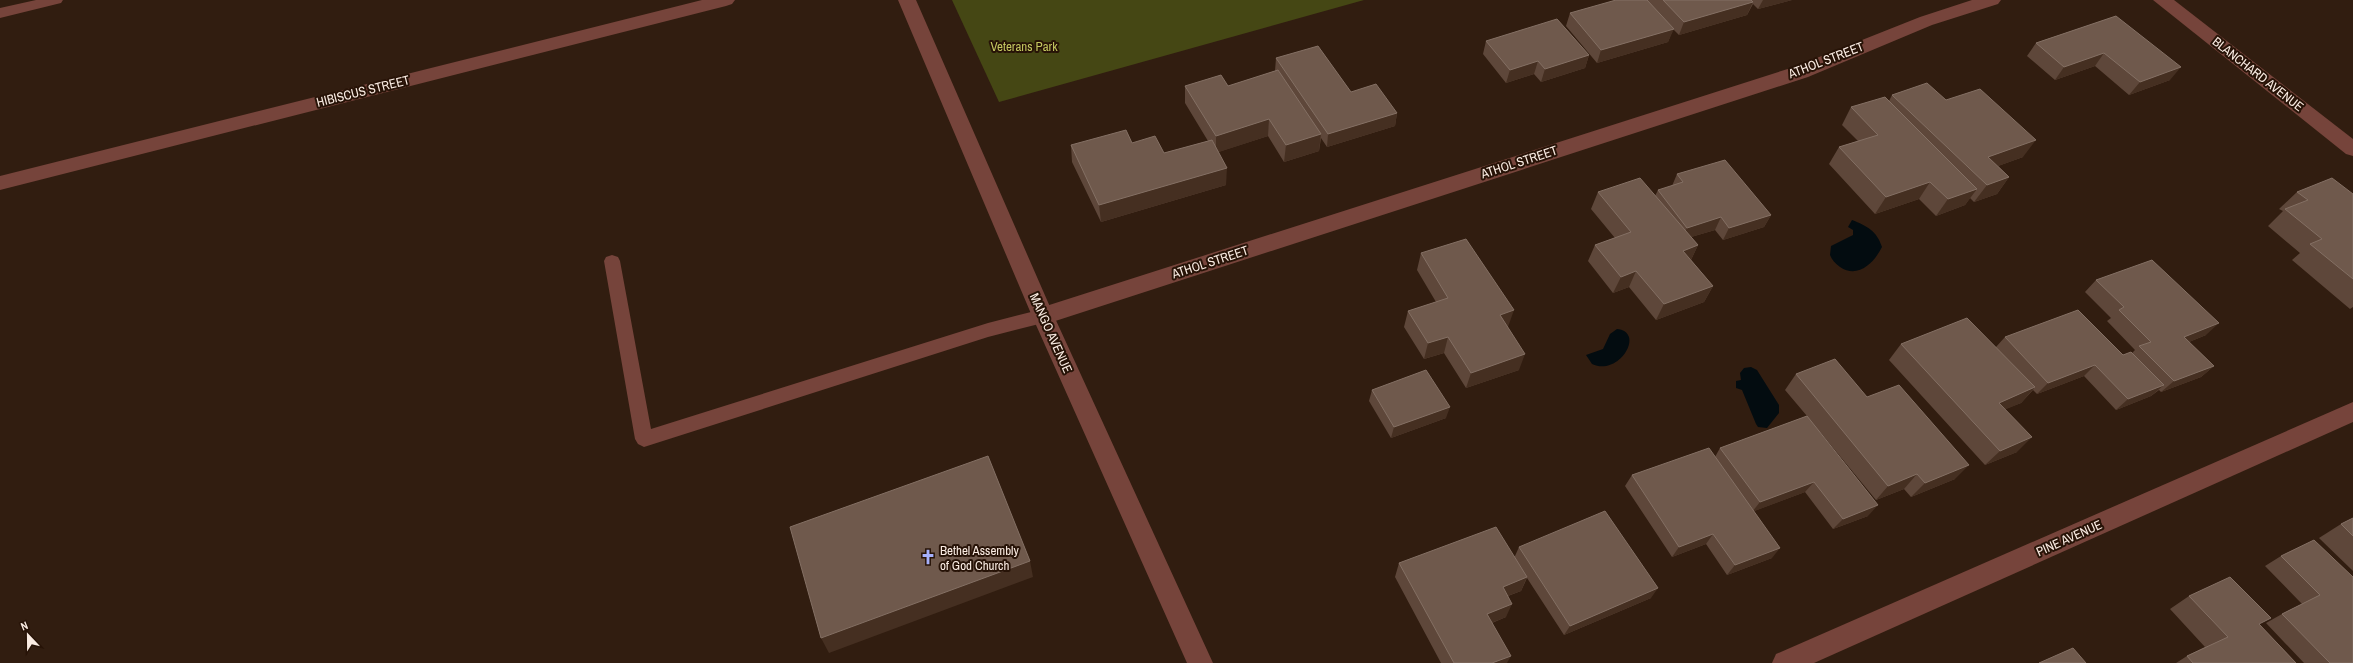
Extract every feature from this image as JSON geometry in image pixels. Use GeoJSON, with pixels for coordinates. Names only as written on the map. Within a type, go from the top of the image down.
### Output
{"type":"FeatureCollection","features":[{"type":"Feature","properties":{"kind":"street","name":"HIBISCUS STREET"},"geometry":{"type":"LineString","coordinates":[[0,183],[726,0]]}},
{"type":"Feature","properties":{"kind":"street","name":"MANGO AVENUE"},"geometry":{"type":"LineString","coordinates":[[907,0],[1043,316],[1200,663]]}},
{"type":"Feature","properties":{"kind":"street","name":"ATHOL STREET"},"geometry":{"type":"LineString","coordinates":[[1043,316],[1793,74],[1926,21],[1992,0]]}},
{"type":"Feature","properties":{"kind":"street","name":"BLANCHARD AVENUE"},"geometry":{"type":"LineString","coordinates":[[2162,0],[2353,149]]}},
{"type":"Feature","properties":{"kind":"street","name":"PINE AVENUE"},"geometry":{"type":"LineString","coordinates":[[1785,663],[2353,412]]}},
{"type":"Feature","properties":{"kind":"lane"},"geometry":{"type":"LineString","coordinates":[[0,13],[56,0]]}},
{"type":"Feature","properties":{"kind":"lane"},"geometry":{"type":"LineString","coordinates":[[612,261],[644,439],[988,330],[1043,316]]}},
{"type":"Feature","properties":{"kind":"green space","name":"Veterans Park"},"geometry":{"type":"Polygon","coordinates":[[[952,0],[1364,0],[999,102],[952,0]]]}},
{"type":"Feature","properties":{"kind":"shaded area"},"geometry":{"type":"Polygon","coordinates":[[[1852,220],[1871,230],[1880,241],[1882,247],[1875,259],[1870,264],[1865,268],[1853,271],[1840,267],[1830,255],[1831,246],[1853,235],[1853,230],[1848,227],[1852,220]]]}},
{"type":"Feature","properties":{"kind":"shaded area"},"geometry":{"type":"Polygon","coordinates":[[[1617,329],[1625,332],[1629,338],[1629,345],[1626,352],[1611,364],[1602,366],[1592,364],[1586,355],[1603,349],[1610,334],[1617,329]]]}},
{"type":"Feature","properties":{"kind":"shaded area"},"geometry":{"type":"Polygon","coordinates":[[[1751,367],[1757,370],[1779,405],[1779,413],[1767,428],[1758,427],[1742,390],[1736,388],[1736,381],[1741,380],[1740,373],[1744,368],[1751,367]]]}},
{"type":"Feature","properties":{"kind":"building"},"geometry":{"type":"Polygon","coordinates":[[[1616,0],[1647,0],[1674,29],[1601,50],[1570,13],[1616,0]]]}},
{"type":"Feature","properties":{"kind":"building"},"geometry":{"type":"Polygon","coordinates":[[[1663,0],[1751,0],[1753,2],[1684,22],[1663,0]]]}},
{"type":"Feature","properties":{"kind":"building"},"geometry":{"type":"Polygon","coordinates":[[[2116,16],[2181,67],[2140,82],[2104,53],[2064,67],[2036,43],[2116,16]]]}},
{"type":"Feature","properties":{"kind":"building"},"geometry":{"type":"Polygon","coordinates":[[[1557,19],[1589,55],[1545,69],[1538,61],[1510,70],[1486,41],[1557,19]]]}},
{"type":"Feature","properties":{"kind":"building"},"geometry":{"type":"Polygon","coordinates":[[[1318,46],[1351,92],[1376,84],[1397,113],[1328,134],[1276,58],[1318,46]]]}},
{"type":"Feature","properties":{"kind":"building"},"geometry":{"type":"Polygon","coordinates":[[[1278,70],[1321,134],[1286,145],[1269,119],[1216,136],[1185,86],[1221,75],[1228,86],[1278,70]]]}},
{"type":"Feature","properties":{"kind":"building"},"geometry":{"type":"Polygon","coordinates":[[[1927,83],[1946,100],[1980,89],[2036,140],[1988,157],[2009,177],[1987,185],[1892,95],[1927,83]]]}},
{"type":"Feature","properties":{"kind":"building"},"geometry":{"type":"Polygon","coordinates":[[[1885,97],[1977,189],[1948,199],[1930,182],[1886,197],[1839,147],[1878,135],[1851,107],[1885,97]]]}},
{"type":"Feature","properties":{"kind":"building"},"geometry":{"type":"Polygon","coordinates":[[[1126,130],[1132,143],[1155,136],[1164,153],[1212,140],[1227,168],[1099,205],[1071,145],[1126,130]]]}},
{"type":"Feature","properties":{"kind":"building"},"geometry":{"type":"Polygon","coordinates":[[[1725,160],[1771,215],[1729,228],[1721,217],[1687,228],[1658,190],[1683,182],[1677,174],[1725,160]]]}},
{"type":"Feature","properties":{"kind":"building"},"geometry":{"type":"Polygon","coordinates":[[[1640,178],[1698,245],[1683,251],[1713,286],[1664,304],[1636,271],[1621,277],[1595,245],[1631,232],[1598,192],[1640,178]]]}},
{"type":"Feature","properties":{"kind":"building"},"geometry":{"type":"Polygon","coordinates":[[[2332,178],[2353,194],[2353,279],[2310,244],[2322,239],[2285,209],[2308,200],[2297,192],[2332,178]]]}},
{"type":"Feature","properties":{"kind":"building"},"geometry":{"type":"Polygon","coordinates":[[[1466,239],[1514,310],[1500,315],[1525,354],[1471,373],[1448,337],[1428,343],[1408,311],[1448,298],[1421,253],[1466,239]]]}},
{"type":"Feature","properties":{"kind":"building"},"geometry":{"type":"Polygon","coordinates":[[[2152,260],[2219,323],[2184,337],[2214,366],[2174,381],[2139,346],[2151,342],[2119,310],[2124,307],[2096,280],[2152,260]]]}},
{"type":"Feature","properties":{"kind":"building"},"geometry":{"type":"Polygon","coordinates":[[[2078,310],[2123,355],[2131,352],[2164,385],[2128,399],[2095,365],[2048,383],[2005,337],[2078,310]]]}},
{"type":"Feature","properties":{"kind":"building"},"geometry":{"type":"Polygon","coordinates":[[[1967,318],[2035,387],[1999,403],[2032,437],[2000,451],[1901,344],[1967,318]]]}},
{"type":"Feature","properties":{"kind":"building"},"geometry":{"type":"Polygon","coordinates":[[[1835,359],[1867,397],[1899,385],[1969,465],[1925,483],[1917,474],[1888,486],[1796,374],[1835,359]]]}},
{"type":"Feature","properties":{"kind":"building"},"geometry":{"type":"Polygon","coordinates":[[[1426,370],[1450,407],[1394,427],[1372,390],[1426,370]]]}},
{"type":"Feature","properties":{"kind":"building"},"geometry":{"type":"Polygon","coordinates":[[[1807,416],[1878,505],[1843,519],[1814,482],[1760,502],[1720,448],[1807,416]]]}},
{"type":"Feature","properties":{"kind":"building"},"geometry":{"type":"Polygon","coordinates":[[[1709,448],[1780,548],[1735,565],[1713,534],[1679,547],[1632,475],[1709,448]]]}},
{"type":"Feature","properties":{"kind":"building"},"geometry":{"type":"Polygon","coordinates":[[[988,456],[1030,561],[821,638],[790,527],[988,456]]]}},
{"type":"Feature","properties":{"kind":"building"},"geometry":{"type":"Polygon","coordinates":[[[1605,511],[1658,588],[1570,626],[1519,547],[1605,511]]]}},
{"type":"Feature","properties":{"kind":"building"},"geometry":{"type":"Polygon","coordinates":[[[2353,518],[2353,536],[2341,524],[2353,518]]]}},
{"type":"Feature","properties":{"kind":"building"},"geometry":{"type":"Polygon","coordinates":[[[1496,527],[1527,577],[1503,587],[1512,604],[1487,614],[1511,656],[1492,663],[1454,663],[1399,563],[1496,527]]]}},
{"type":"Feature","properties":{"kind":"building"},"geometry":{"type":"Polygon","coordinates":[[[2314,540],[2353,577],[2353,663],[2330,663],[2282,614],[2320,595],[2281,556],[2314,540]]]}},
{"type":"Feature","properties":{"kind":"building"},"geometry":{"type":"Polygon","coordinates":[[[2230,577],[2271,618],[2259,624],[2296,663],[2193,663],[2187,656],[2228,637],[2189,596],[2230,577]]]}},
{"type":"Feature","properties":{"kind":"building"},"geometry":{"type":"Polygon","coordinates":[[[2073,648],[2086,663],[2039,663],[2073,648]]]}},
{"type":"Feature","properties":{"kind":"place","name":"Bethel Assembly of God Church"},"geometry":{"type":"Point","coordinates":[928,557]}}]}
